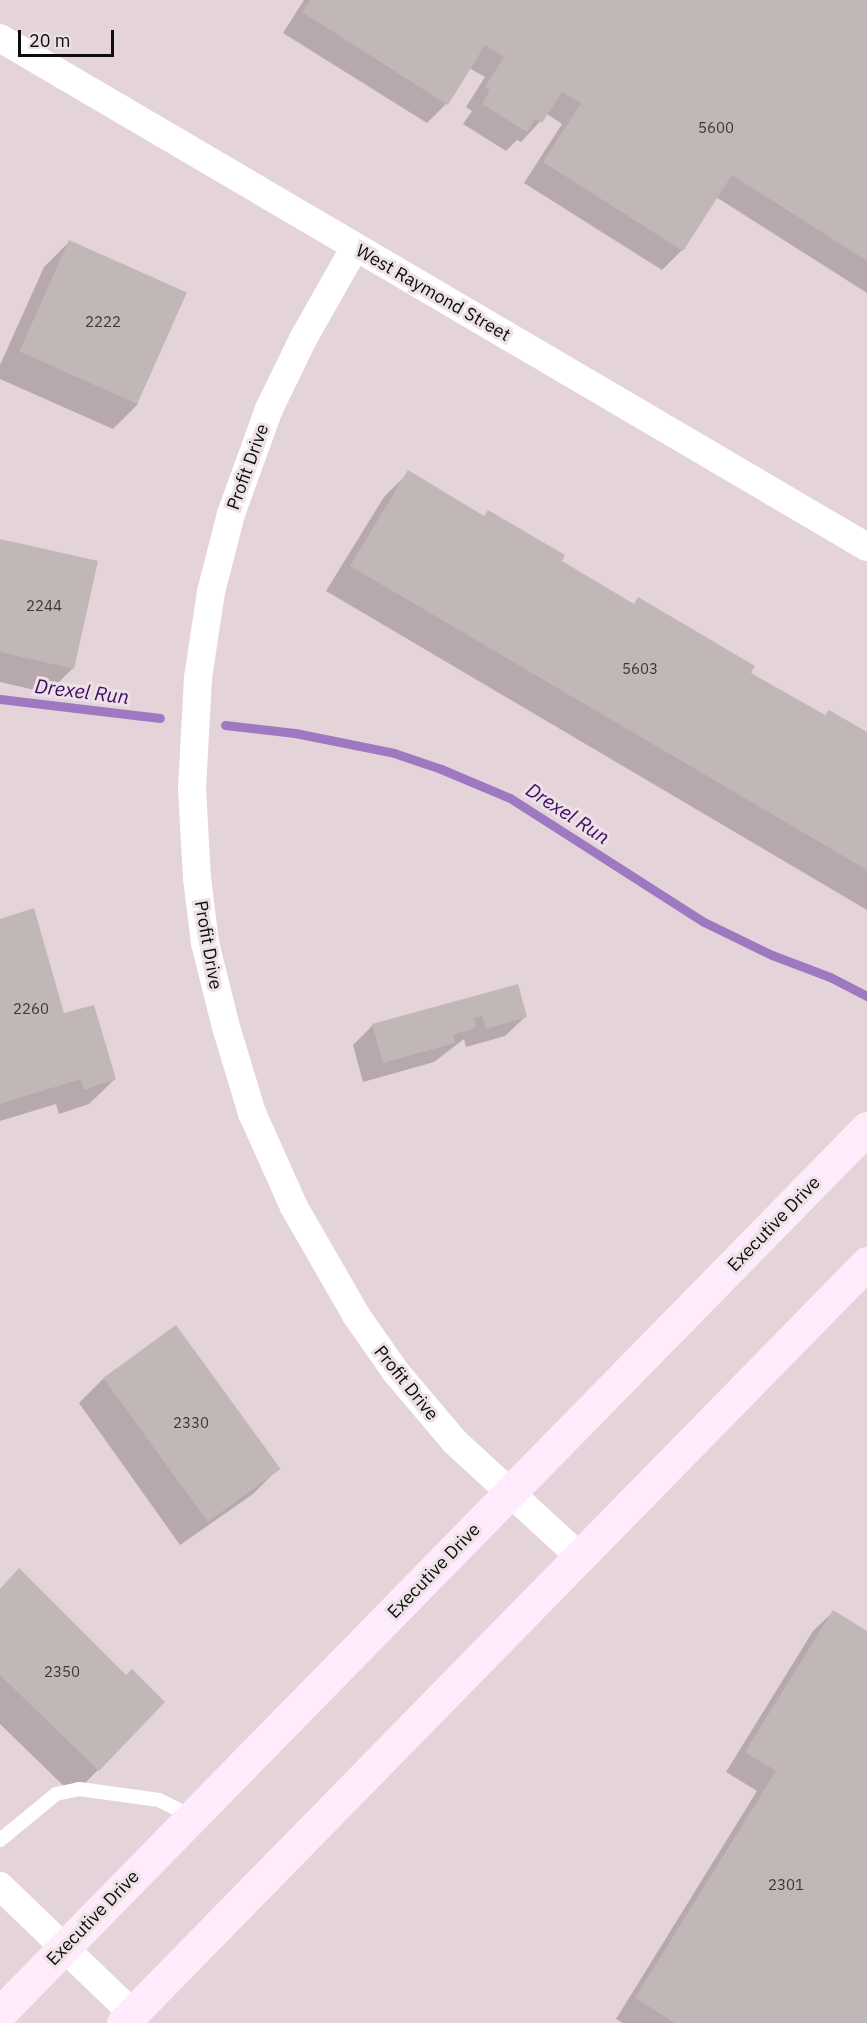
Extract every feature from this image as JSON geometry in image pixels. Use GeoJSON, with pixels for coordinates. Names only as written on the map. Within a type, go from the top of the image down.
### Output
{"type":"FeatureCollection","features":[{"type":"Feature","properties":{"kind":"street","name":"West Raymond Street"},"geometry":{"type":"LineString","coordinates":[[0,38],[867,547]]}},
{"type":"Feature","properties":{"kind":"street","name":"Profit Drive"},"geometry":{"type":"LineString","coordinates":[[355,247],[304,337],[269,410],[245,471],[221,550],[203,636],[195,711],[192,812],[197,878],[206,943],[226,1027],[252,1113],[294,1207],[370,1338],[455,1442],[580,1557]]}},
{"type":"Feature","properties":{"kind":"street","name":"Executive Drive"},"geometry":{"type":"LineString","coordinates":[[0,2013],[867,1128]]}},
{"type":"Feature","properties":{"kind":"street"},"geometry":{"type":"LineString","coordinates":[[0,1886],[128,2018],[867,1263]]}},
{"type":"Feature","properties":{"kind":"lane"},"geometry":{"type":"LineString","coordinates":[[0,1840],[56,1794],[79,1789],[159,1800],[192,1817]]}},
{"type":"Feature","properties":{"kind":"shaded area"},"geometry":{"type":"Polygon","coordinates":[[[0,0],[867,0],[867,2023],[0,2023],[0,0]]]}},
{"type":"Feature","properties":{"kind":"building"},"geometry":{"type":"Polygon","coordinates":[[[310,0],[867,0],[867,261],[732,175],[683,251],[543,162],[581,103],[562,92],[542,123],[535,119],[527,132],[482,104],[490,90],[485,87],[504,57],[485,45],[448,105],[302,12],[310,0]]]}},
{"type":"Feature","properties":{"kind":"building"},"geometry":{"type":"Polygon","coordinates":[[[69,240],[187,292],[137,404],[19,351],[69,240]]]}},
{"type":"Feature","properties":{"kind":"building"},"geometry":{"type":"Polygon","coordinates":[[[408,470],[484,516],[488,510],[565,555],[562,561],[634,604],[638,597],[755,666],[751,673],[825,715],[829,710],[867,732],[867,870],[350,566],[408,470]]]}},
{"type":"Feature","properties":{"kind":"building"},"geometry":{"type":"Polygon","coordinates":[[[0,539],[98,561],[74,669],[0,652],[0,539]]]}},
{"type":"Feature","properties":{"kind":"building"},"geometry":{"type":"Polygon","coordinates":[[[34,908],[64,1013],[94,1005],[116,1079],[84,1090],[81,1079],[0,1104],[0,919],[34,908]]]}},
{"type":"Feature","properties":{"kind":"building"},"geometry":{"type":"Polygon","coordinates":[[[518,984],[527,1017],[486,1029],[482,1016],[474,1018],[476,1028],[453,1035],[455,1043],[383,1063],[372,1024],[518,984]]]}},
{"type":"Feature","properties":{"kind":"building"},"geometry":{"type":"Polygon","coordinates":[[[176,1325],[281,1469],[208,1522],[103,1378],[176,1325]]]}},
{"type":"Feature","properties":{"kind":"building"},"geometry":{"type":"Polygon","coordinates":[[[19,1568],[126,1675],[132,1669],[165,1702],[99,1771],[0,1675],[0,1589],[19,1568]]]}},
{"type":"Feature","properties":{"kind":"building"},"geometry":{"type":"Polygon","coordinates":[[[833,1610],[867,1631],[867,2023],[675,2023],[635,1998],[776,1771],[745,1752],[833,1610]]]}},
{"type":"Feature","properties":{"kind":"waterway","name":"Drexel Run"},"geometry":{"type":"LineString","coordinates":[[0,699],[160,718]]}},
{"type":"Feature","properties":{"kind":"waterway","name":"Drexel Run"},"geometry":{"type":"LineString","coordinates":[[225,725],[295,733],[394,753],[441,769],[510,798],[704,922],[772,955],[830,977],[867,996]]}}]}
